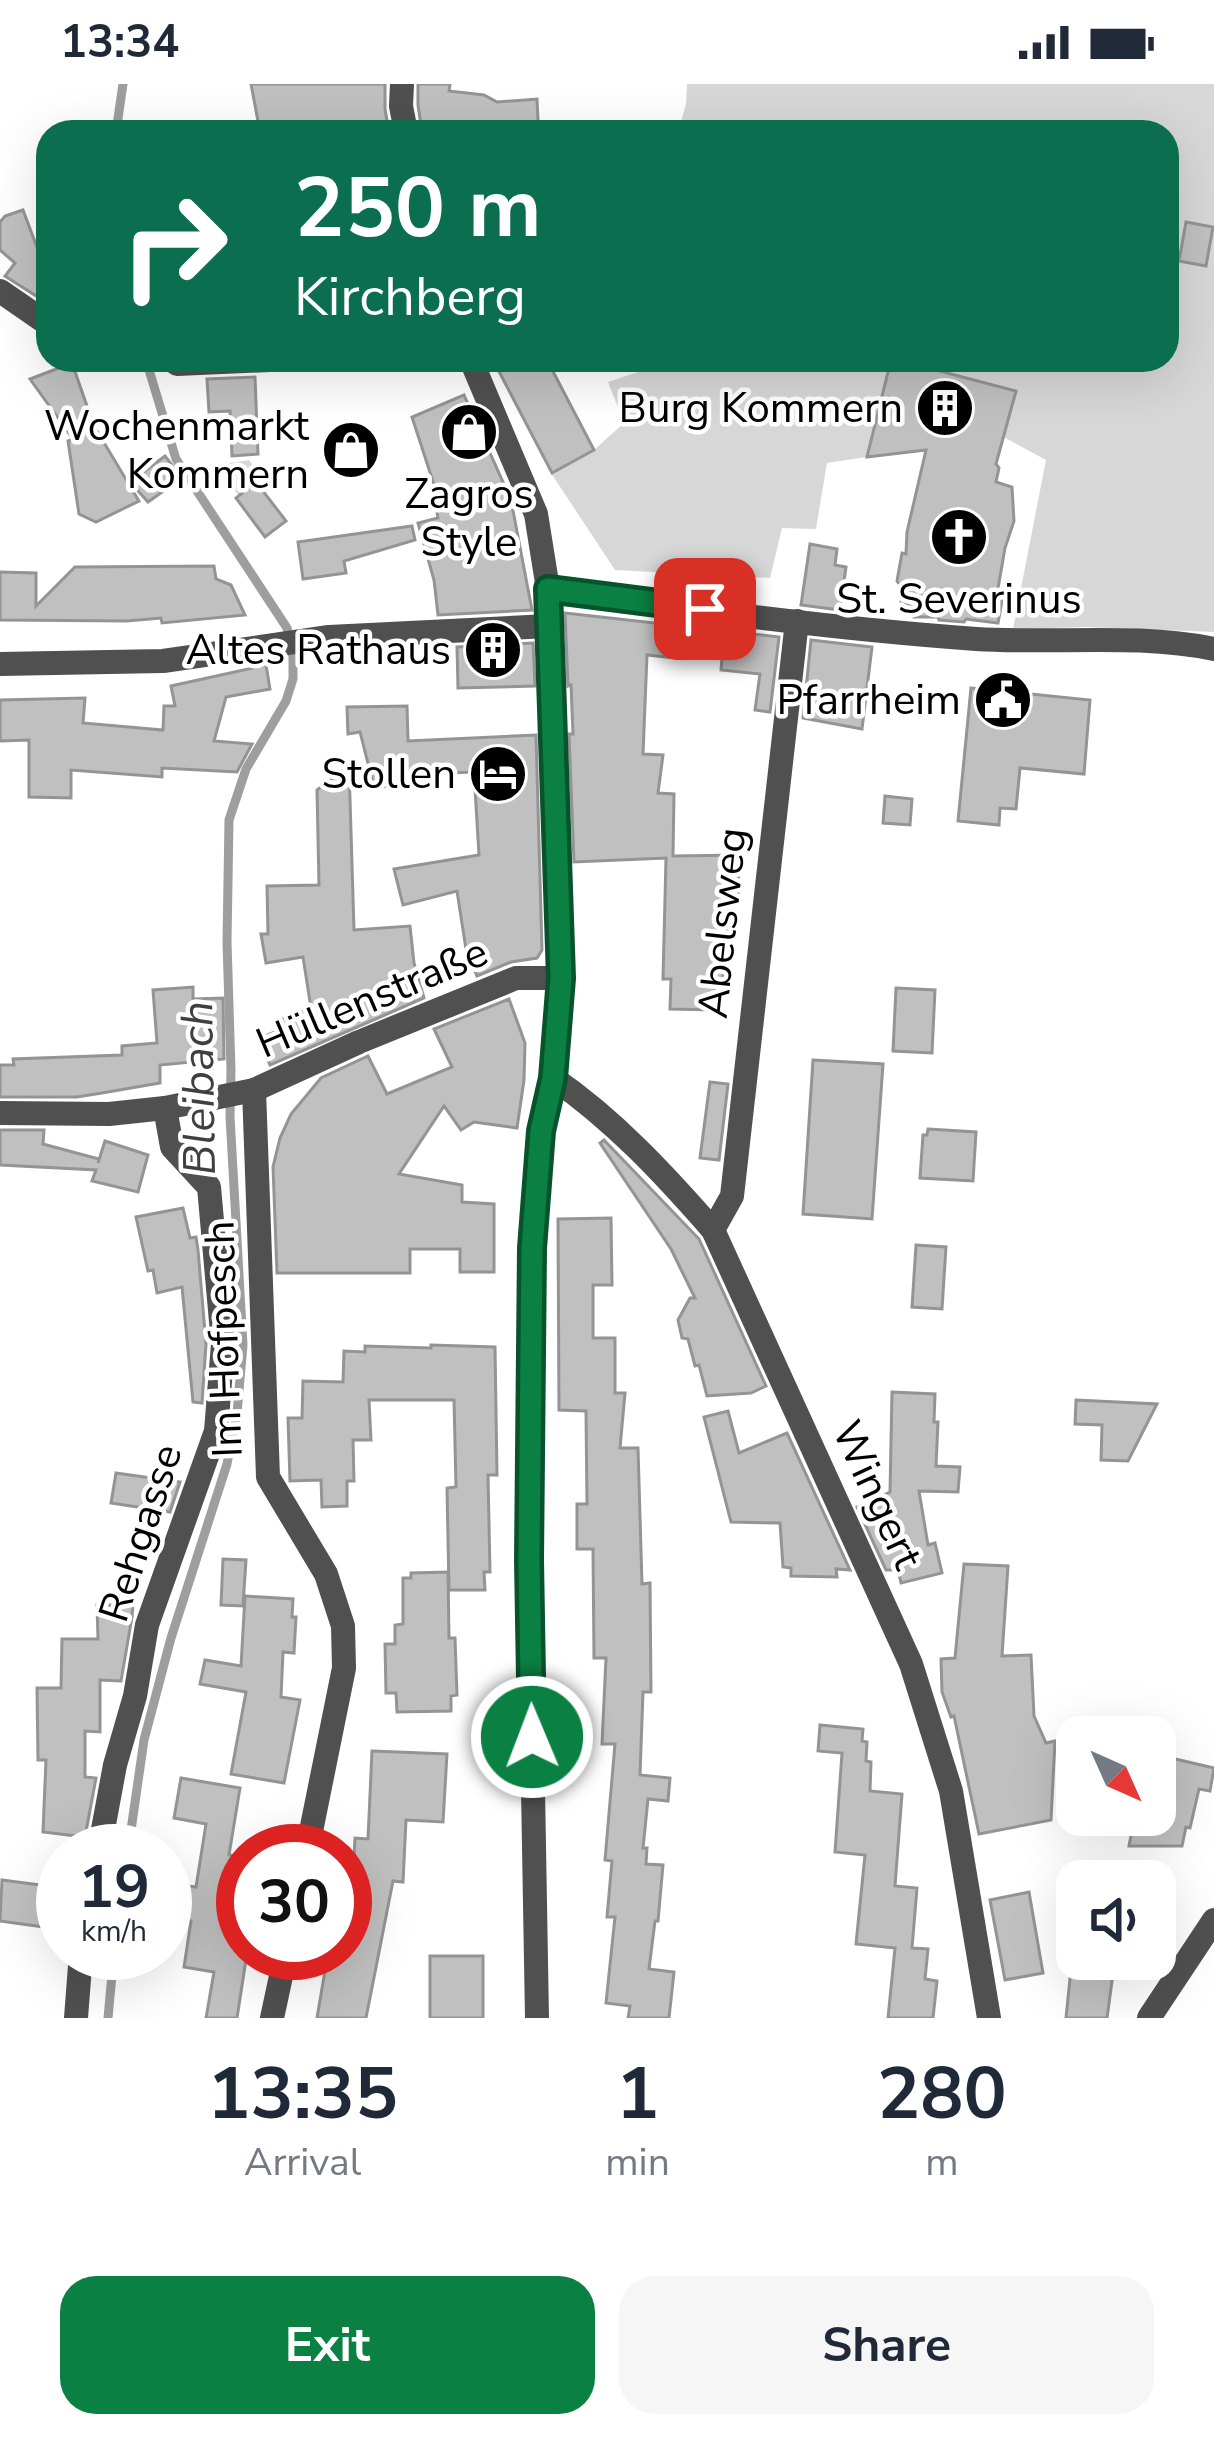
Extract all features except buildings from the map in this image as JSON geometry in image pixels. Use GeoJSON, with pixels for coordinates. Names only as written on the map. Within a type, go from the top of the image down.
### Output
{"type":"FeatureCollection","features":[{"type":"Feature","properties":{"kind":"street"},"geometry":{"type":"LineString","coordinates":[[402,84],[404,120]]}},
{"type":"Feature","properties":{"kind":"street"},"geometry":{"type":"LineString","coordinates":[[0,292],[36,316]]}},
{"type":"Feature","properties":{"kind":"street"},"geometry":{"type":"LineString","coordinates":[[477,372],[536,514],[548,589],[561,978],[532,1248],[529,1560],[536,2018]]}},
{"type":"Feature","properties":{"kind":"street"},"geometry":{"type":"LineString","coordinates":[[548,589],[924,635],[1180,642],[1214,649]]}},
{"type":"Feature","properties":{"kind":"street","name":"Abelsweg"},"geometry":{"type":"LineString","coordinates":[[712,1230],[732,1196],[797,621]]}},
{"type":"Feature","properties":{"kind":"street"},"geometry":{"type":"LineString","coordinates":[[0,664],[164,662],[329,637],[549,626]]}},
{"type":"Feature","properties":{"kind":"street","name":"Hüllenstraße"},"geometry":{"type":"LineString","coordinates":[[0,1113],[109,1114],[239,1093],[516,978],[561,978]]}},
{"type":"Feature","properties":{"kind":"street","name":"Wingert"},"geometry":{"type":"LineString","coordinates":[[553,1078],[591,1104],[670,1180],[712,1230],[911,1664],[952,1791],[989,2018]]}},
{"type":"Feature","properties":{"kind":"street","name":"Im Hofpesch"},"geometry":{"type":"LineString","coordinates":[[239,1093],[268,1477],[326,1574],[343,1626],[344,1668],[313,1824]]}},
{"type":"Feature","properties":{"kind":"street","name":"Rehgasse"},"geometry":{"type":"LineString","coordinates":[[104,1824],[115,1765],[136,1696],[147,1624],[216,1431],[223,1344],[209,1187],[172,1147],[165,1108]]}},
{"type":"Feature","properties":{"kind":"street"},"geometry":{"type":"LineString","coordinates":[[1149,2018],[1214,1920]]}},
{"type":"Feature","properties":{"kind":"street"},"geometry":{"type":"LineString","coordinates":[[76,2018],[79,1980]]}},
{"type":"Feature","properties":{"kind":"street"},"geometry":{"type":"LineString","coordinates":[[272,2018],[280,1980]]}},
{"type":"Feature","properties":{"kind":"shaded area"},"geometry":{"type":"Polygon","coordinates":[[[687,84],[1214,84],[1214,632],[1013,629],[1046,460],[1002,436],[827,463],[816,529],[782,528],[770,578],[615,570],[551,473],[594,450],[624,423],[608,382],[638,372],[1179,372],[1179,120],[681,120],[687,84]]]}},
{"type":"Feature","properties":{"kind":"shaded area"},"geometry":{"type":"Polygon","coordinates":[[[249,460],[262,478],[239,496],[218,465],[249,460]]]}},
{"type":"Feature","properties":{"kind":"waterway","name":"Bleibach"},"geometry":{"type":"LineString","coordinates":[[118,120],[123,84]]}},
{"type":"Feature","properties":{"kind":"waterway","name":"Bleibach"},"geometry":{"type":"LineString","coordinates":[[132,1824],[144,1740],[227,1464],[237,1413],[243,1345],[230,1117],[229,820],[246,769],[286,701],[293,679],[287,628],[176,459],[150,372]]}},
{"type":"Feature","properties":{"kind":"waterway","name":"Bleibach"},"geometry":{"type":"LineString","coordinates":[[108,2018],[112,1980]]}},
{"type":"Feature","properties":{"kind":"place","name":"Burg Kommern"},"geometry":{"type":"Point","coordinates":[945,408]}},
{"type":"Feature","properties":{"kind":"place","name":"Zagros Style"},"geometry":{"type":"Point","coordinates":[469,432]}},
{"type":"Feature","properties":{"kind":"place","name":"Wochenmarkt Kommern"},"geometry":{"type":"Point","coordinates":[351,450]}},
{"type":"Feature","properties":{"kind":"place","name":"St. Severinus"},"geometry":{"type":"Point","coordinates":[959,537]}},
{"type":"Feature","properties":{"kind":"place","name":"Altes Rathaus"},"geometry":{"type":"Point","coordinates":[493,650]}},
{"type":"Feature","properties":{"kind":"place","name":"Pfarrheim"},"geometry":{"type":"Point","coordinates":[1003,700]}},
{"type":"Feature","properties":{"kind":"place","name":"Stollen"},"geometry":{"type":"Point","coordinates":[498,774]}},
{"type":"Feature","properties":{"kind":"route"},"geometry":{"type":"LineString","coordinates":[[532,1737],[532,1248],[561,978],[548,589],[705,609]]}}]}
